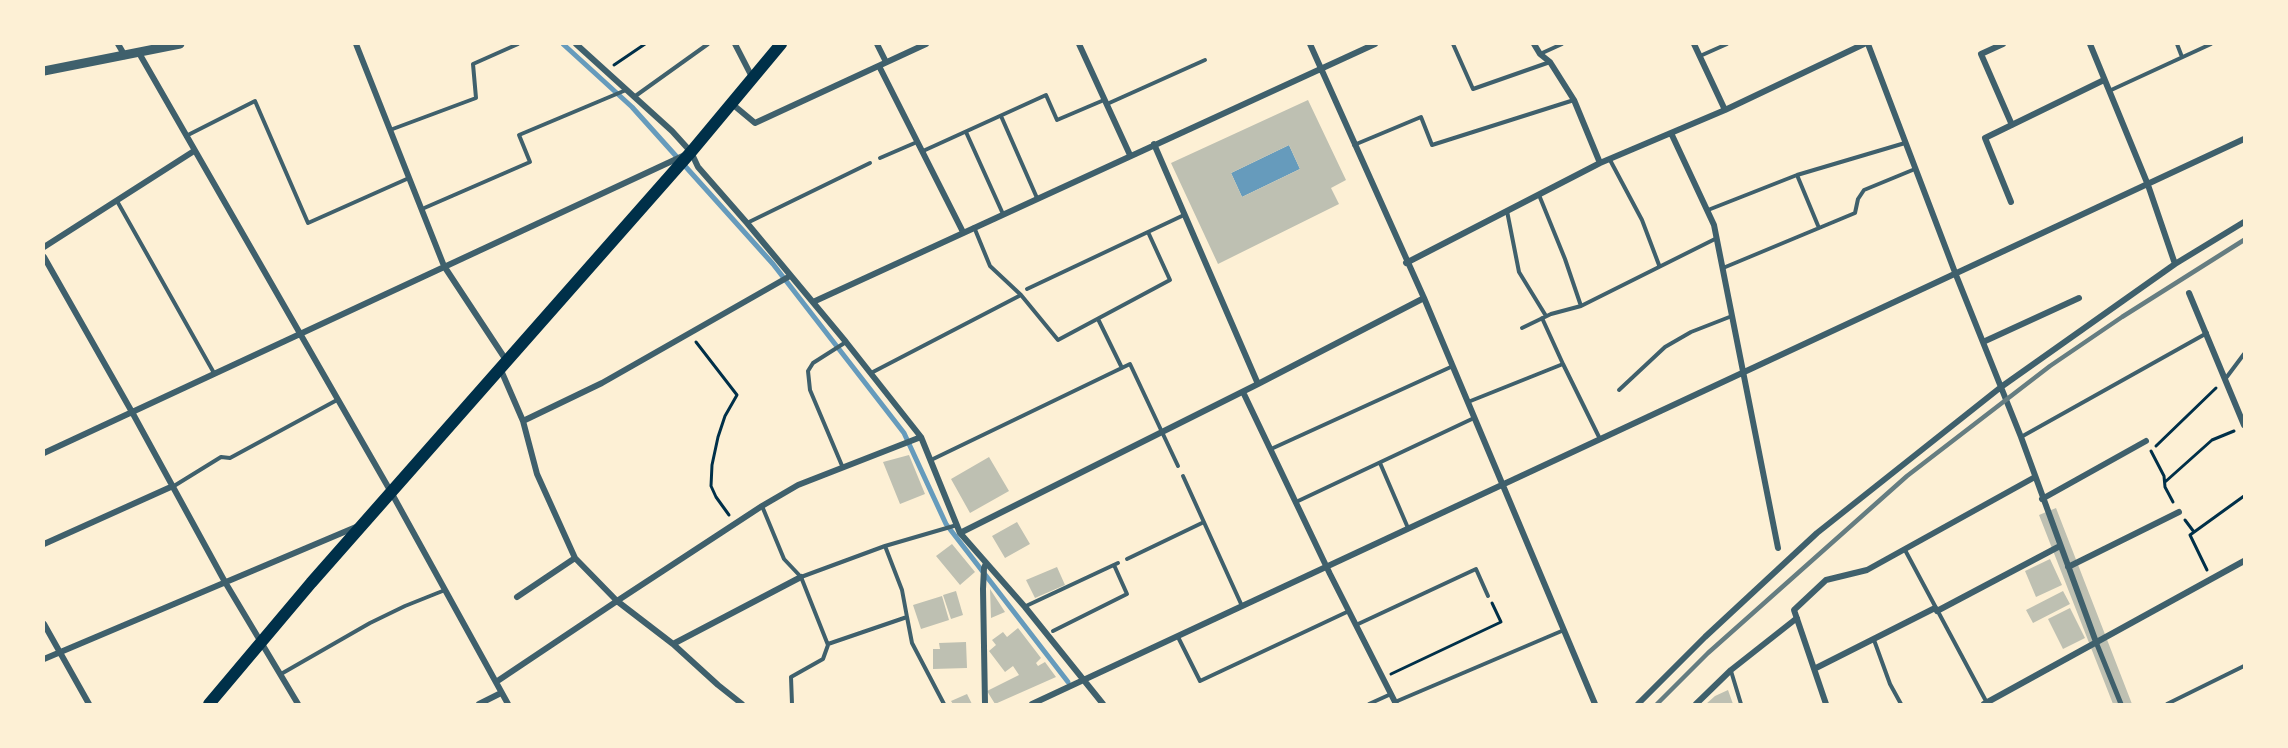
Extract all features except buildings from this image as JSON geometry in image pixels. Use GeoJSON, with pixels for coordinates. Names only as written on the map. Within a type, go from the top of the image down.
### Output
{"type":"FeatureCollection","features":[{"type":"Feature","properties":{"kind":"main road"},"geometry":{"type":"LineString","coordinates":[[209,705],[262,640],[689,153],[781,44]]}},
{"type":"Feature","properties":{"kind":"street"},"geometry":{"type":"LineString","coordinates":[[118,44],[125,56]]}},
{"type":"Feature","properties":{"kind":"street"},"geometry":{"type":"LineString","coordinates":[[44,71],[180,44]]}},
{"type":"Feature","properties":{"kind":"street"},"geometry":{"type":"LineString","coordinates":[[356,44],[444,266],[503,364],[523,421],[537,474],[575,558],[616,601],[673,644],[742,705]]}},
{"type":"Feature","properties":{"kind":"street"},"geometry":{"type":"LineString","coordinates":[[576,44],[672,131],[698,167],[871,373],[918,438],[930,460],[953,526],[985,566],[1025,607],[1103,705]]}},
{"type":"Feature","properties":{"kind":"street"},"geometry":{"type":"LineString","coordinates":[[735,44],[752,77]]}},
{"type":"Feature","properties":{"kind":"street"},"geometry":{"type":"LineString","coordinates":[[877,44],[886,62]]}},
{"type":"Feature","properties":{"kind":"street"},"geometry":{"type":"LineString","coordinates":[[731,103],[755,123],[926,44]]}},
{"type":"Feature","properties":{"kind":"street"},"geometry":{"type":"LineString","coordinates":[[1079,44],[1130,155]]}},
{"type":"Feature","properties":{"kind":"street"},"geometry":{"type":"LineString","coordinates":[[1310,44],[1406,263],[1424,298],[1595,705]]}},
{"type":"Feature","properties":{"kind":"street"},"geometry":{"type":"LineString","coordinates":[[813,302],[1376,44]]}},
{"type":"Feature","properties":{"kind":"street"},"geometry":{"type":"LineString","coordinates":[[1534,44],[1540,54],[1550,62],[1574,100],[1600,164]]}},
{"type":"Feature","properties":{"kind":"street"},"geometry":{"type":"LineString","coordinates":[[1694,44],[1725,110]]}},
{"type":"Feature","properties":{"kind":"street"},"geometry":{"type":"LineString","coordinates":[[1406,263],[1610,159],[1725,110],[1866,44],[2001,387],[2121,705]]}},
{"type":"Feature","properties":{"kind":"street"},"geometry":{"type":"LineString","coordinates":[[2003,44],[1981,54],[2012,125]]}},
{"type":"Feature","properties":{"kind":"street"},"geometry":{"type":"LineString","coordinates":[[2090,44],[2148,185],[2175,264]]}},
{"type":"Feature","properties":{"kind":"street"},"geometry":{"type":"LineString","coordinates":[[139,53],[391,492],[508,705]]}},
{"type":"Feature","properties":{"kind":"street"},"geometry":{"type":"LineString","coordinates":[[879,66],[963,232]]}},
{"type":"Feature","properties":{"kind":"street"},"geometry":{"type":"LineString","coordinates":[[2011,202],[1984,138],[2104,80]]}},
{"type":"Feature","properties":{"kind":"street"},"geometry":{"type":"LineString","coordinates":[[1671,133],[1714,225],[1778,548]]}},
{"type":"Feature","properties":{"kind":"street"},"geometry":{"type":"LineString","coordinates":[[1032,705],[2244,139]]}},
{"type":"Feature","properties":{"kind":"street"},"geometry":{"type":"LineString","coordinates":[[1154,144],[1258,384]]}},
{"type":"Feature","properties":{"kind":"street"},"geometry":{"type":"LineString","coordinates":[[44,247],[194,151]]}},
{"type":"Feature","properties":{"kind":"street"},"geometry":{"type":"LineString","coordinates":[[44,453],[689,153]]}},
{"type":"Feature","properties":{"kind":"street"},"geometry":{"type":"LineString","coordinates":[[1638,705],[1705,637],[1817,532],[2001,387],[2175,264],[2244,222]]}},
{"type":"Feature","properties":{"kind":"street"},"geometry":{"type":"LineString","coordinates":[[44,257],[225,582],[262,640],[298,705]]}},
{"type":"Feature","properties":{"kind":"street"},"geometry":{"type":"LineString","coordinates":[[523,421],[602,383],[789,276]]}},
{"type":"Feature","properties":{"kind":"street"},"geometry":{"type":"LineString","coordinates":[[2189,293],[2208,333],[2244,426]]}},
{"type":"Feature","properties":{"kind":"street"},"geometry":{"type":"LineString","coordinates":[[960,532],[1243,392],[1424,298]]}},
{"type":"Feature","properties":{"kind":"street"},"geometry":{"type":"LineString","coordinates":[[1983,342],[2079,298]]}},
{"type":"Feature","properties":{"kind":"street"},"geometry":{"type":"LineString","coordinates":[[1243,392],[1327,568],[1396,703]]}},
{"type":"Feature","properties":{"kind":"street"},"geometry":{"type":"LineString","coordinates":[[496,682],[737,522],[798,485],[918,438]]}},
{"type":"Feature","properties":{"kind":"street"},"geometry":{"type":"LineString","coordinates":[[2042,498],[2146,441]]}},
{"type":"Feature","properties":{"kind":"street"},"geometry":{"type":"LineString","coordinates":[[1826,705],[1794,610],[1826,580],[1867,570],[2034,477]]}},
{"type":"Feature","properties":{"kind":"street"},"geometry":{"type":"LineString","coordinates":[[44,544],[173,486]]}},
{"type":"Feature","properties":{"kind":"street"},"geometry":{"type":"LineString","coordinates":[[2068,567],[2179,512]]}},
{"type":"Feature","properties":{"kind":"street"},"geometry":{"type":"LineString","coordinates":[[44,659],[362,525]]}},
{"type":"Feature","properties":{"kind":"street"},"geometry":{"type":"LineString","coordinates":[[1814,669],[2060,546]]}},
{"type":"Feature","properties":{"kind":"street"},"geometry":{"type":"LineString","coordinates":[[517,597],[575,558]]}},
{"type":"Feature","properties":{"kind":"street"},"geometry":{"type":"LineString","coordinates":[[1986,704],[2244,561]]}},
{"type":"Feature","properties":{"kind":"street"},"geometry":{"type":"LineString","coordinates":[[985,566],[985,705]]}},
{"type":"Feature","properties":{"kind":"street"},"geometry":{"type":"LineString","coordinates":[[673,644],[801,577]]}},
{"type":"Feature","properties":{"kind":"street"},"geometry":{"type":"LineString","coordinates":[[1696,705],[1731,670],[1797,618]]}},
{"type":"Feature","properties":{"kind":"street"},"geometry":{"type":"LineString","coordinates":[[44,624],[88,705]]}},
{"type":"Feature","properties":{"kind":"street"},"geometry":{"type":"LineString","coordinates":[[479,705],[501,693]]}},
{"type":"Feature","properties":{"kind":"lane"},"geometry":{"type":"LineString","coordinates":[[390,130],[476,98],[473,64],[518,44]]}},
{"type":"Feature","properties":{"kind":"lane"},"geometry":{"type":"LineString","coordinates":[[634,97],[708,44]]}},
{"type":"Feature","properties":{"kind":"lane"},"geometry":{"type":"LineString","coordinates":[[1453,44],[1473,89],[1550,62]]}},
{"type":"Feature","properties":{"kind":"lane"},"geometry":{"type":"LineString","coordinates":[[1540,54],[1562,44]]}},
{"type":"Feature","properties":{"kind":"lane"},"geometry":{"type":"LineString","coordinates":[[1700,56],[1727,44]]}},
{"type":"Feature","properties":{"kind":"lane"},"geometry":{"type":"LineString","coordinates":[[2177,44],[2182,57]]}},
{"type":"Feature","properties":{"kind":"lane"},"geometry":{"type":"LineString","coordinates":[[2108,91],[2211,44]]}},
{"type":"Feature","properties":{"kind":"lane"},"geometry":{"type":"LineString","coordinates":[[922,152],[1046,95],[1057,120],[1205,60]]}},
{"type":"Feature","properties":{"kind":"lane"},"geometry":{"type":"LineString","coordinates":[[421,209],[530,162],[519,135],[626,91]]}},
{"type":"Feature","properties":{"kind":"lane"},"geometry":{"type":"LineString","coordinates":[[1354,146],[1421,117],[1432,145],[1574,100]]}},
{"type":"Feature","properties":{"kind":"lane"},"geometry":{"type":"LineString","coordinates":[[185,136],[255,101],[308,223],[409,178]]}},
{"type":"Feature","properties":{"kind":"lane"},"geometry":{"type":"LineString","coordinates":[[1001,116],[1038,198]]}},
{"type":"Feature","properties":{"kind":"lane"},"geometry":{"type":"LineString","coordinates":[[966,132],[1003,213]]}},
{"type":"Feature","properties":{"kind":"lane"},"geometry":{"type":"LineString","coordinates":[[880,158],[917,142]]}},
{"type":"Feature","properties":{"kind":"lane"},"geometry":{"type":"LineString","coordinates":[[1707,210],[1797,175],[1906,143]]}},
{"type":"Feature","properties":{"kind":"lane"},"geometry":{"type":"LineString","coordinates":[[1610,159],[1642,220],[1659,265]]}},
{"type":"Feature","properties":{"kind":"lane"},"geometry":{"type":"LineString","coordinates":[[747,223],[870,163]]}},
{"type":"Feature","properties":{"kind":"lane"},"geometry":{"type":"LineString","coordinates":[[1723,268],[1855,213],[1858,199],[1864,190],[1916,169]]}},
{"type":"Feature","properties":{"kind":"lane"},"geometry":{"type":"LineString","coordinates":[[1797,175],[1819,228]]}},
{"type":"Feature","properties":{"kind":"lane"},"geometry":{"type":"LineString","coordinates":[[1539,195],[1566,259],[1581,306]]}},
{"type":"Feature","properties":{"kind":"lane"},"geometry":{"type":"LineString","coordinates":[[117,201],[214,373]]}},
{"type":"Feature","properties":{"kind":"lane"},"geometry":{"type":"LineString","coordinates":[[1507,211],[1519,272],[1544,317],[1563,364],[1600,440]]}},
{"type":"Feature","properties":{"kind":"lane"},"geometry":{"type":"LineString","coordinates":[[1027,289],[1184,215]]}},
{"type":"Feature","properties":{"kind":"lane"},"geometry":{"type":"LineString","coordinates":[[974,227],[990,266],[1020,295],[1058,340],[1170,280],[1148,232]]}},
{"type":"Feature","properties":{"kind":"lane"},"geometry":{"type":"LineString","coordinates":[[1522,328],[1544,317],[1581,306],[1717,238]]}},
{"type":"Feature","properties":{"kind":"lane"},"geometry":{"type":"LineString","coordinates":[[871,373],[1020,295]]}},
{"type":"Feature","properties":{"kind":"lane"},"geometry":{"type":"LineString","coordinates":[[1619,390],[1665,347],[1691,332],[1732,316]]}},
{"type":"Feature","properties":{"kind":"lane"},"geometry":{"type":"LineString","coordinates":[[1098,319],[1122,368]]}},
{"type":"Feature","properties":{"kind":"lane"},"geometry":{"type":"LineString","coordinates":[[2020,437],[2208,333]]}},
{"type":"Feature","properties":{"kind":"lane"},"geometry":{"type":"LineString","coordinates":[[843,468],[810,390],[808,370],[813,363],[845,342]]}},
{"type":"Feature","properties":{"kind":"lane"},"geometry":{"type":"LineString","coordinates":[[2226,378],[2244,354]]}},
{"type":"Feature","properties":{"kind":"lane"},"geometry":{"type":"LineString","coordinates":[[930,460],[1130,364],[1178,466]]}},
{"type":"Feature","properties":{"kind":"lane"},"geometry":{"type":"LineString","coordinates":[[1468,402],[1563,364]]}},
{"type":"Feature","properties":{"kind":"lane"},"geometry":{"type":"LineString","coordinates":[[1271,449],[1453,366]]}},
{"type":"Feature","properties":{"kind":"lane"},"geometry":{"type":"LineString","coordinates":[[173,486],[221,457],[230,458],[337,400]]}},
{"type":"Feature","properties":{"kind":"lane"},"geometry":{"type":"LineString","coordinates":[[1296,502],[1475,417]]}},
{"type":"Feature","properties":{"kind":"lane"},"geometry":{"type":"LineString","coordinates":[[1380,463],[1409,529]]}},
{"type":"Feature","properties":{"kind":"lane"},"geometry":{"type":"LineString","coordinates":[[1183,476],[1242,607]]}},
{"type":"Feature","properties":{"kind":"lane"},"geometry":{"type":"LineString","coordinates":[[762,506],[784,559],[801,577],[828,645],[823,659],[791,677],[792,705]]}},
{"type":"Feature","properties":{"kind":"lane"},"geometry":{"type":"LineString","coordinates":[[1127,559],[1204,522]]}},
{"type":"Feature","properties":{"kind":"lane"},"geometry":{"type":"LineString","coordinates":[[801,577],[885,546],[953,526]]}},
{"type":"Feature","properties":{"kind":"lane"},"geometry":{"type":"LineString","coordinates":[[885,546],[902,590],[912,643],[944,705]]}},
{"type":"Feature","properties":{"kind":"lane"},"geometry":{"type":"LineString","coordinates":[[1905,550],[1986,704]]}},
{"type":"Feature","properties":{"kind":"lane"},"geometry":{"type":"LineString","coordinates":[[1025,607],[1116,564],[1127,594],[1053,631]]}},
{"type":"Feature","properties":{"kind":"lane"},"geometry":{"type":"LineString","coordinates":[[1356,625],[1476,569],[1488,596]]}},
{"type":"Feature","properties":{"kind":"lane"},"geometry":{"type":"LineString","coordinates":[[281,674],[370,622],[445,591]]}},
{"type":"Feature","properties":{"kind":"lane"},"geometry":{"type":"LineString","coordinates":[[1178,637],[1200,681],[1349,611]]}},
{"type":"Feature","properties":{"kind":"lane"},"geometry":{"type":"LineString","coordinates":[[828,645],[907,617]]}},
{"type":"Feature","properties":{"kind":"lane"},"geometry":{"type":"LineString","coordinates":[[1396,703],[1564,630]]}},
{"type":"Feature","properties":{"kind":"lane"},"geometry":{"type":"LineString","coordinates":[[1874,639],[1890,684],[1901,705]]}},
{"type":"Feature","properties":{"kind":"lane"},"geometry":{"type":"LineString","coordinates":[[2167,705],[2244,666]]}},
{"type":"Feature","properties":{"kind":"lane"},"geometry":{"type":"LineString","coordinates":[[1731,670],[1741,705]]}},
{"type":"Feature","properties":{"kind":"lane"},"geometry":{"type":"LineString","coordinates":[[1369,705],[1391,694]]}},
{"type":"Feature","properties":{"kind":"path"},"geometry":{"type":"LineString","coordinates":[[605,71],[645,44]]}},
{"type":"Feature","properties":{"kind":"path"},"geometry":{"type":"LineString","coordinates":[[690,333],[737,395],[725,416],[718,437],[712,465],[711,486],[716,497],[737,522]]}},
{"type":"Feature","properties":{"kind":"path"},"geometry":{"type":"LineString","coordinates":[[2151,451],[2226,378]]}},
{"type":"Feature","properties":{"kind":"path"},"geometry":{"type":"LineString","coordinates":[[2165,482],[2212,440],[2244,426]]}},
{"type":"Feature","properties":{"kind":"path"},"geometry":{"type":"LineString","coordinates":[[2146,441],[2179,512],[2194,532]]}},
{"type":"Feature","properties":{"kind":"path"},"geometry":{"type":"LineString","coordinates":[[2211,579],[2190,535],[2244,496]]}},
{"type":"Feature","properties":{"kind":"path"},"geometry":{"type":"LineString","coordinates":[[1383,678],[1501,622],[1488,596]]}},
{"type":"Feature","properties":{"kind":"water"},"geometry":{"type":"Polygon","coordinates":[[[1289,145],[1300,169],[1242,197],[1231,173],[1289,145]]]}},
{"type":"Feature","properties":{"kind":"waterway"},"geometry":{"type":"LineString","coordinates":[[563,44],[632,107],[773,264],[904,433],[946,524],[1068,682]]}},
{"type":"Feature","properties":{"kind":"railway"},"geometry":{"type":"LineString","coordinates":[[1657,704],[1708,653],[1907,476],[2050,366],[2122,317],[2244,240]]}}]}
